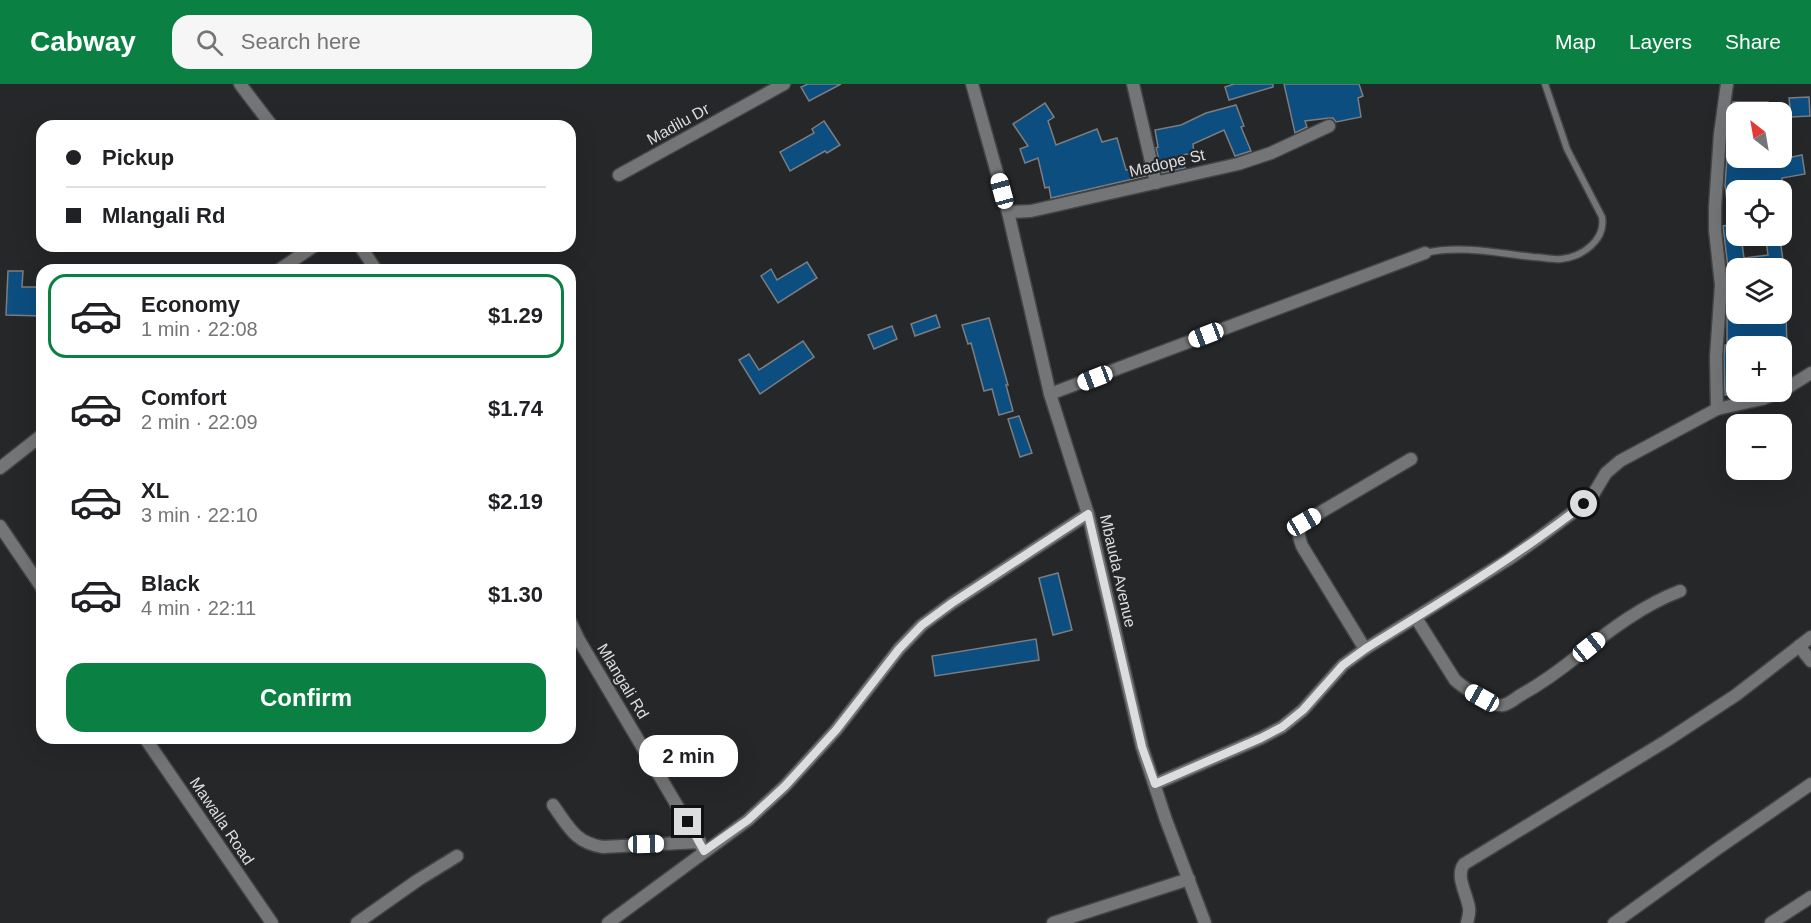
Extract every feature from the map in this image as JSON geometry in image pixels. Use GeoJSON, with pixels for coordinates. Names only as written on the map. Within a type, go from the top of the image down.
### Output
{"type":"FeatureCollection","features":[{"type":"Feature","properties":{"kind":"street"},"geometry":{"type":"LineString","coordinates":[[240,84],[267,120]]}},
{"type":"Feature","properties":{"kind":"street","name":"Madilu Dr"},"geometry":{"type":"LineString","coordinates":[[619,175],[784,84]]}},
{"type":"Feature","properties":{"kind":"street","name":"Mbauda Avenue"},"geometry":{"type":"LineString","coordinates":[[972,84],[1008,212],[1050,394],[1088,514],[1142,747],[1166,820],[1205,923]]}},
{"type":"Feature","properties":{"kind":"street"},"geometry":{"type":"LineString","coordinates":[[1133,84],[1155,183]]}},
{"type":"Feature","properties":{"kind":"street"},"geometry":{"type":"LineString","coordinates":[[1717,409],[1716,357],[1722,285],[1715,207],[1718,156],[1727,84]]}},
{"type":"Feature","properties":{"kind":"street","name":"Madope St"},"geometry":{"type":"LineString","coordinates":[[1008,212],[1031,211],[1255,159],[1329,126]]}},
{"type":"Feature","properties":{"kind":"street"},"geometry":{"type":"LineString","coordinates":[[288,264],[305,252]]}},
{"type":"Feature","properties":{"kind":"street"},"geometry":{"type":"LineString","coordinates":[[1050,394],[1425,253]]}},
{"type":"Feature","properties":{"kind":"street"},"geometry":{"type":"LineString","coordinates":[[1792,385],[1811,373]]}},
{"type":"Feature","properties":{"kind":"street"},"geometry":{"type":"LineString","coordinates":[[1155,784],[1282,727],[1303,710],[1343,665],[1509,559],[1584,504],[1606,473],[1620,460],[1717,409],[1740,402]]}},
{"type":"Feature","properties":{"kind":"street"},"geometry":{"type":"LineString","coordinates":[[0,468],[36,440]]}},
{"type":"Feature","properties":{"kind":"street"},"geometry":{"type":"LineString","coordinates":[[1365,649],[1297,535],[1304,522],[1411,459]]}},
{"type":"Feature","properties":{"kind":"street"},"geometry":{"type":"LineString","coordinates":[[608,923],[702,847],[748,820],[785,786],[836,730],[899,649],[922,625],[1088,514]]}},
{"type":"Feature","properties":{"kind":"street"},"geometry":{"type":"LineString","coordinates":[[0,526],[36,579]]}},
{"type":"Feature","properties":{"kind":"street"},"geometry":{"type":"LineString","coordinates":[[1416,618],[1455,680],[1494,704],[1503,705],[1546,681],[1600,638],[1635,615],[1664,597],[1680,591]]}},
{"type":"Feature","properties":{"kind":"street","name":"Mlangali Rd"},"geometry":{"type":"LineString","coordinates":[[576,634],[702,847]]}},
{"type":"Feature","properties":{"kind":"street"},"geometry":{"type":"LineString","coordinates":[[1467,923],[1470,911],[1461,875],[1461,868],[1464,864],[1666,741],[1736,695],[1811,637]]}},
{"type":"Feature","properties":{"kind":"street"},"geometry":{"type":"LineString","coordinates":[[1798,646],[1811,661]]}},
{"type":"Feature","properties":{"kind":"street","name":"Mawalla Road"},"geometry":{"type":"LineString","coordinates":[[149,744],[272,923]]}},
{"type":"Feature","properties":{"kind":"street"},"geometry":{"type":"LineString","coordinates":[[1614,923],[1811,784]]}},
{"type":"Feature","properties":{"kind":"street"},"geometry":{"type":"LineString","coordinates":[[553,805],[576,837],[592,845],[702,847]]}},
{"type":"Feature","properties":{"kind":"street"},"geometry":{"type":"LineString","coordinates":[[357,923],[457,856]]}},
{"type":"Feature","properties":{"kind":"street"},"geometry":{"type":"LineString","coordinates":[[1053,923],[1189,879]]}},
{"type":"Feature","properties":{"kind":"street"},"geometry":{"type":"LineString","coordinates":[[1771,923],[1811,897]]}},
{"type":"Feature","properties":{"kind":"lane"},"geometry":{"type":"LineString","coordinates":[[1425,253],[1456,249],[1561,259],[1586,250],[1598,239],[1603,225],[1602,218],[1567,148],[1545,84]]}},
{"type":"Feature","properties":{"kind":"building"},"geometry":{"type":"Polygon","coordinates":[[[808,84],[841,84],[809,101],[801,87],[808,84]]]}},
{"type":"Feature","properties":{"kind":"building"},"geometry":{"type":"Polygon","coordinates":[[[1234,84],[1273,84],[1273,87],[1229,100],[1225,87],[1234,84]]]}},
{"type":"Feature","properties":{"kind":"building"},"geometry":{"type":"Polygon","coordinates":[[[1284,84],[1359,84],[1363,96],[1358,98],[1361,117],[1336,122],[1333,118],[1305,121],[1307,127],[1295,133],[1284,84]]]}},
{"type":"Feature","properties":{"kind":"building"},"geometry":{"type":"Polygon","coordinates":[[[1809,97],[1810,116],[1792,117],[1792,102],[1789,102],[1789,98],[1809,97]]]}},
{"type":"Feature","properties":{"kind":"building"},"geometry":{"type":"Polygon","coordinates":[[[1045,103],[1054,117],[1048,121],[1056,145],[1097,129],[1102,142],[1117,138],[1126,170],[1144,168],[1146,176],[1051,198],[1049,187],[1045,188],[1038,158],[1025,163],[1020,149],[1028,146],[1013,124],[1045,103]]]}},
{"type":"Feature","properties":{"kind":"building"},"geometry":{"type":"Polygon","coordinates":[[[1236,105],[1244,126],[1241,127],[1251,151],[1235,156],[1224,130],[1193,144],[1194,153],[1182,155],[1185,168],[1162,173],[1156,148],[1158,147],[1155,130],[1181,125],[1206,113],[1236,105]]]}},
{"type":"Feature","properties":{"kind":"building"},"geometry":{"type":"Polygon","coordinates":[[[824,121],[840,145],[790,171],[780,152],[814,133],[812,129],[824,121]]]}},
{"type":"Feature","properties":{"kind":"building"},"geometry":{"type":"Polygon","coordinates":[[[1802,155],[1805,174],[1782,178],[1782,180],[1726,180],[1726,193],[1725,185],[1726,168],[1792,168],[1792,157],[1802,155]]]}},
{"type":"Feature","properties":{"kind":"building"},"geometry":{"type":"Polygon","coordinates":[[[1723,226],[1726,226],[1726,246],[1742,246],[1744,258],[1727,258],[1723,226]]]}},
{"type":"Feature","properties":{"kind":"building"},"geometry":{"type":"Polygon","coordinates":[[[1767,246],[1781,246],[1783,258],[1744,258],[1768,255],[1767,246]]]}},
{"type":"Feature","properties":{"kind":"building"},"geometry":{"type":"Polygon","coordinates":[[[807,262],[817,278],[778,303],[761,276],[771,269],[777,280],[807,262]]]}},
{"type":"Feature","properties":{"kind":"building"},"geometry":{"type":"Polygon","coordinates":[[[8,271],[23,271],[22,287],[36,287],[36,316],[6,315],[8,271]]]}},
{"type":"Feature","properties":{"kind":"building"},"geometry":{"type":"Polygon","coordinates":[[[936,315],[940,327],[915,336],[911,324],[936,315]]]}},
{"type":"Feature","properties":{"kind":"building"},"geometry":{"type":"Polygon","coordinates":[[[989,318],[1013,411],[999,415],[992,389],[984,391],[971,343],[968,344],[962,325],[989,318]]]}},
{"type":"Feature","properties":{"kind":"building"},"geometry":{"type":"Polygon","coordinates":[[[1727,324],[1786,324],[1787,336],[1727,336],[1727,324]]]}},
{"type":"Feature","properties":{"kind":"building"},"geometry":{"type":"Polygon","coordinates":[[[892,326],[897,339],[874,349],[868,335],[892,326]]]}},
{"type":"Feature","properties":{"kind":"building"},"geometry":{"type":"Polygon","coordinates":[[[803,341],[814,357],[760,394],[739,360],[749,354],[759,370],[803,341]]]}},
{"type":"Feature","properties":{"kind":"building"},"geometry":{"type":"Polygon","coordinates":[[[1725,345],[1726,395],[1725,395],[1724,357],[1725,345]]]}},
{"type":"Feature","properties":{"kind":"building"},"geometry":{"type":"Polygon","coordinates":[[[1019,416],[1032,453],[1020,457],[1008,419],[1019,416]]]}},
{"type":"Feature","properties":{"kind":"building"},"geometry":{"type":"Polygon","coordinates":[[[1058,573],[1072,630],[1053,635],[1039,578],[1058,573]]]}},
{"type":"Feature","properties":{"kind":"building"},"geometry":{"type":"Polygon","coordinates":[[[1036,639],[1039,660],[935,676],[932,656],[1036,639]]]}},
{"type":"Feature","properties":{"kind":"route"},"geometry":{"type":"LineString","coordinates":[[688,822],[704,851],[748,820],[785,786],[836,730],[899,649],[922,625],[1088,514],[1142,747],[1155,784],[1282,727],[1303,710],[1343,665],[1509,559],[1584,504]]}}]}
